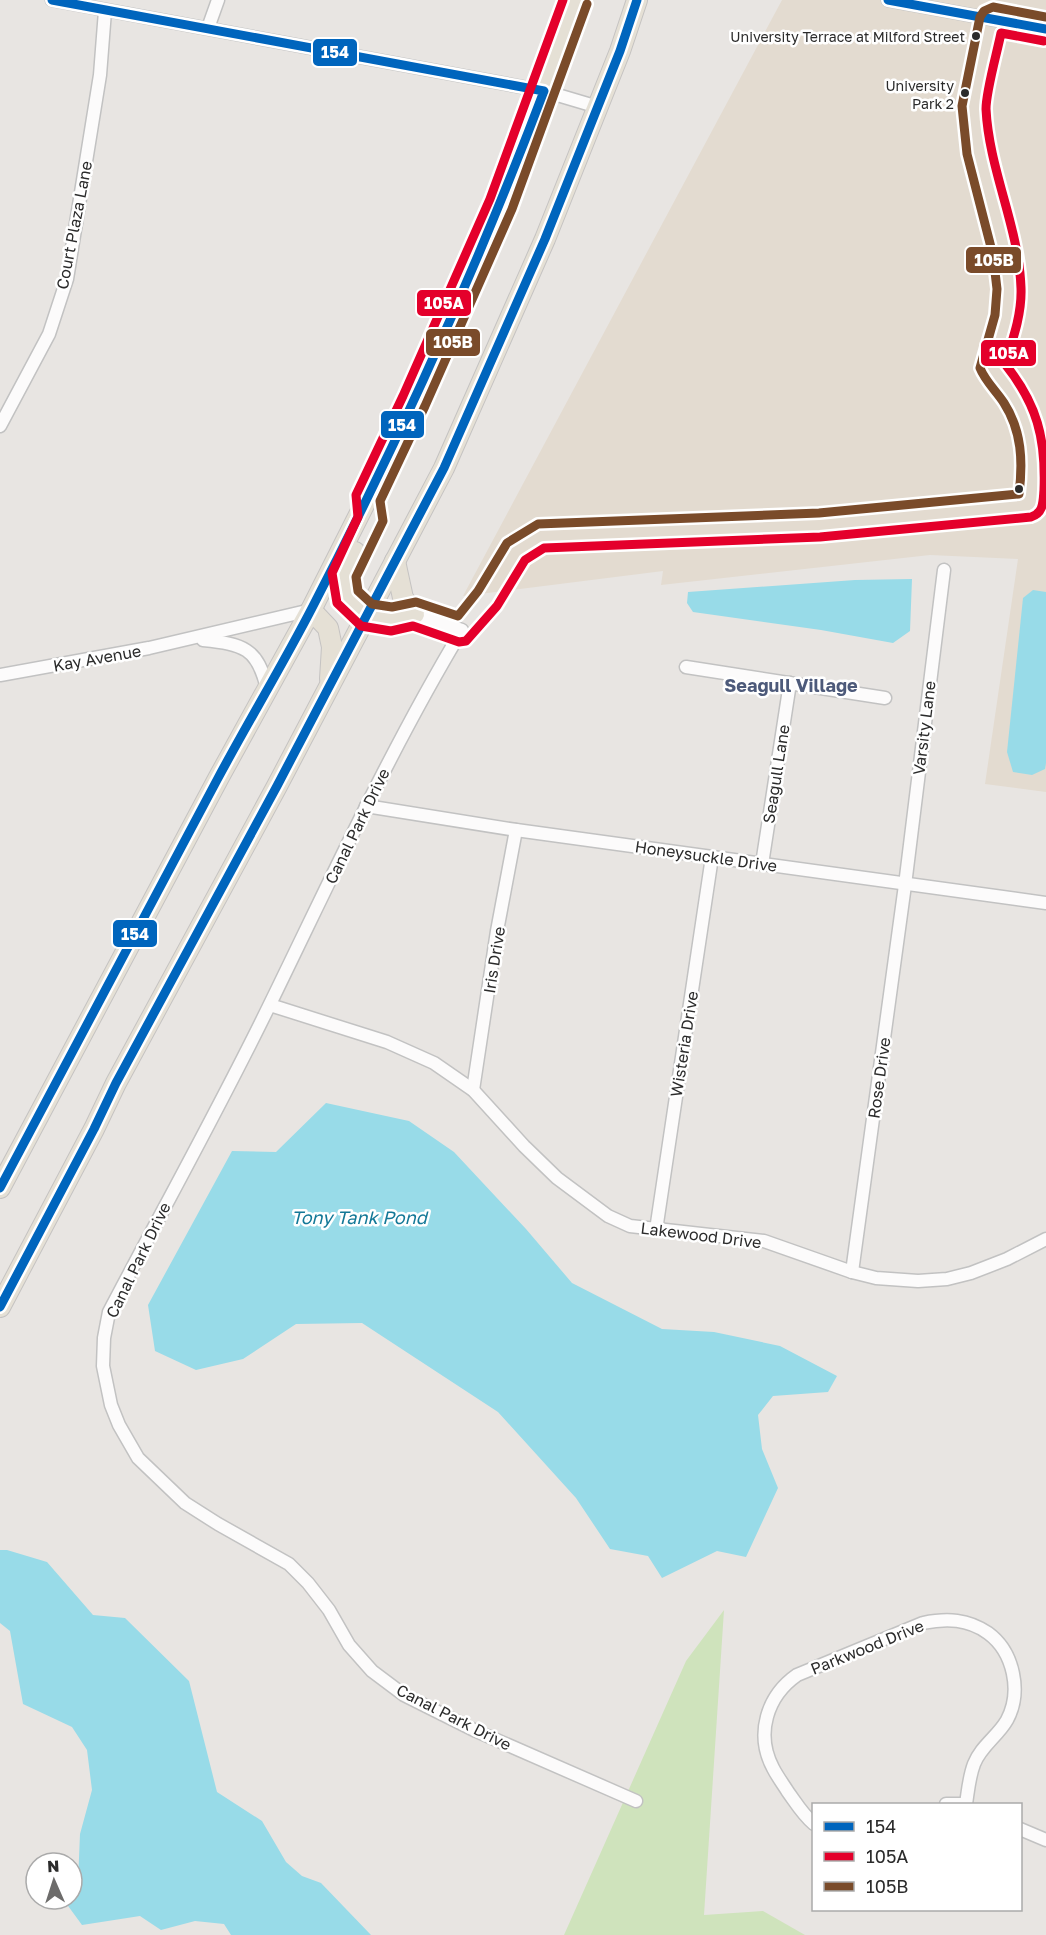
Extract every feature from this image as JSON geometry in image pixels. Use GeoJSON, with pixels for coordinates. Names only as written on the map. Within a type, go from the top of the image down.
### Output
{"type":"FeatureCollection","features":[{"type":"Feature","properties":{"kind":"main road"},"geometry":{"type":"LineString","coordinates":[[0,1188],[311,610],[367,499],[414,401],[501,204],[576,0]]}},
{"type":"Feature","properties":{"kind":"main road"},"geometry":{"type":"LineString","coordinates":[[0,1307],[116,1083],[444,468],[545,239],[620,51],[637,0]]}},
{"type":"Feature","properties":{"kind":"main road"},"geometry":{"type":"LineString","coordinates":[[367,499],[371,518],[344,575],[347,597],[366,615],[392,618],[414,614],[403,598],[395,561]]}},
{"type":"Feature","properties":{"kind":"main road"},"geometry":{"type":"LineString","coordinates":[[311,610],[328,628],[332,647],[329,687]]}},
{"type":"Feature","properties":{"kind":"street"},"geometry":{"type":"LineString","coordinates":[[52,0],[544,91],[598,107]]}},
{"type":"Feature","properties":{"kind":"street"},"geometry":{"type":"LineString","coordinates":[[208,28],[218,0]]}},
{"type":"Feature","properties":{"kind":"street"},"geometry":{"type":"LineString","coordinates":[[888,0],[1046,28]]}},
{"type":"Feature","properties":{"kind":"street","name":"Court Plaza Lane"},"geometry":{"type":"LineString","coordinates":[[0,426],[49,334],[67,279],[100,75],[105,10]]}},
{"type":"Feature","properties":{"kind":"street","name":"Varsity Lane"},"geometry":{"type":"LineString","coordinates":[[905,885],[944,570]]}},
{"type":"Feature","properties":{"kind":"street","name":"Kay Avenue"},"geometry":{"type":"LineString","coordinates":[[0,675],[193,639],[311,610]]}},
{"type":"Feature","properties":{"kind":"street","name":"Canal Park Drive"},"geometry":{"type":"LineString","coordinates":[[414,614],[462,630],[423,696],[366,806],[270,1005],[109,1312],[104,1338],[103,1366],[111,1405],[119,1425],[138,1458],[185,1503],[289,1564],[308,1582],[329,1610],[349,1645],[372,1671],[404,1695],[476,1731],[636,1801]]}},
{"type":"Feature","properties":{"kind":"street","name":"Kay Avenue"},"geometry":{"type":"LineString","coordinates":[[193,639],[222,642],[243,648],[254,656],[262,668],[267,689]]}},
{"type":"Feature","properties":{"kind":"street"},"geometry":{"type":"LineString","coordinates":[[686,667],[885,698]]}},
{"type":"Feature","properties":{"kind":"street","name":"Seagull Lane"},"geometry":{"type":"LineString","coordinates":[[762,864],[790,683]]}},
{"type":"Feature","properties":{"kind":"street","name":"Honeysuckle Drive"},"geometry":{"type":"LineString","coordinates":[[366,806],[516,830],[1046,903]]}},
{"type":"Feature","properties":{"kind":"street","name":"Iris Drive"},"geometry":{"type":"LineString","coordinates":[[473,1090],[516,830]]}},
{"type":"Feature","properties":{"kind":"street","name":"Wisteria Drive"},"geometry":{"type":"LineString","coordinates":[[656,1230],[712,857]]}},
{"type":"Feature","properties":{"kind":"street","name":"Rose Drive"},"geometry":{"type":"LineString","coordinates":[[852,1272],[905,885]]}},
{"type":"Feature","properties":{"kind":"street","name":"Lakewood Drive"},"geometry":{"type":"LineString","coordinates":[[270,1005],[387,1041],[434,1063],[473,1090],[557,1178],[608,1216],[630,1226],[765,1241],[852,1272],[876,1278],[902,1280],[947,1279],[971,1273],[1007,1259],[1046,1239]]}},
{"type":"Feature","properties":{"kind":"street","name":"Parkwood Drive"},"geometry":{"type":"LineString","coordinates":[[812,1823],[799,1809],[778,1776],[768,1754],[766,1714],[780,1689],[797,1675],[923,1623],[938,1620],[970,1622],[994,1637],[1004,1649],[1014,1677],[1014,1697],[1007,1720],[986,1744],[974,1764],[966,1803]]}},
{"type":"Feature","properties":{"kind":"street"},"geometry":{"type":"LineString","coordinates":[[1022,1830],[1046,1840]]}},
{"type":"Feature","properties":{"kind":"shaded area"},"geometry":{"type":"Polygon","coordinates":[[[782,0],[1046,0],[1046,792],[985,784],[1018,559],[930,555],[661,585],[663,571],[463,596],[782,0]]]}},
{"type":"Feature","properties":{"kind":"green space"},"geometry":{"type":"Polygon","coordinates":[[[724,1610],[704,1915],[763,1911],[805,1935],[564,1935],[686,1661],[724,1610]]]}},
{"type":"Feature","properties":{"kind":"water"},"geometry":{"type":"Polygon","coordinates":[[[912,579],[910,631],[893,643],[821,630],[693,612],[687,603],[688,592],[855,580],[912,579]]]}},
{"type":"Feature","properties":{"kind":"water"},"geometry":{"type":"Polygon","coordinates":[[[1033,590],[1046,592],[1046,763],[1045,769],[1032,775],[1013,772],[1007,752],[1023,598],[1033,590]]]}},
{"type":"Feature","properties":{"kind":"water","name":"Tony Tank Pond"},"geometry":{"type":"Polygon","coordinates":[[[326,1103],[409,1121],[454,1152],[526,1229],[572,1283],[662,1329],[714,1332],[780,1346],[837,1376],[828,1392],[773,1396],[758,1415],[762,1449],[778,1488],[746,1557],[717,1551],[662,1578],[648,1556],[610,1549],[576,1498],[498,1412],[362,1323],[296,1324],[243,1359],[196,1370],[155,1351],[148,1305],[232,1151],[276,1152],[326,1103]]]}},
{"type":"Feature","properties":{"kind":"water"},"geometry":{"type":"Polygon","coordinates":[[[0,1550],[47,1562],[93,1615],[125,1618],[189,1681],[217,1792],[262,1821],[286,1862],[302,1876],[321,1883],[371,1935],[231,1935],[224,1924],[195,1921],[161,1930],[140,1916],[82,1925],[72,1911],[84,1911],[84,1851],[79,1851],[80,1834],[92,1790],[87,1750],[72,1727],[23,1704],[10,1631],[0,1623],[0,1550]]]}},
{"type":"Feature","properties":{"kind":"transit line","name":"154"},"geometry":{"type":"LineString","coordinates":[[0,1188],[217,780],[301,630],[376,481],[436,353],[492,223],[544,91],[52,0]]}},
{"type":"Feature","properties":{"kind":"transit line","name":"105A"},"geometry":{"type":"LineString","coordinates":[[563,0],[490,199],[403,396],[356,495],[358,517],[332,573],[337,603],[361,626],[391,631],[413,626],[459,642],[466,641],[497,606],[525,560],[544,548],[820,537],[1031,517],[1038,513],[1042,506],[1044,490],[1041,438],[1025,393],[1005,364],[1014,336],[1021,288],[1015,243],[992,154],[986,101],[1001,33],[1044,41]]}},
{"type":"Feature","properties":{"kind":"transit line","name":"154"},"geometry":{"type":"LineString","coordinates":[[0,1307],[116,1083],[277,786],[444,468],[545,239],[620,51],[637,0]]}},
{"type":"Feature","properties":{"kind":"transit line","name":"154"},"geometry":{"type":"LineString","coordinates":[[888,0],[1046,29]]}},
{"type":"Feature","properties":{"kind":"transit line","name":"105B"},"geometry":{"type":"LineString","coordinates":[[587,4],[512,209],[425,406],[380,501],[383,521],[356,577],[358,591],[372,604],[392,607],[416,602],[458,616],[478,591],[507,543],[538,524],[819,513],[1019,494],[1021,459],[1018,436],[1004,403],[980,368],[995,315],[997,289],[993,255],[967,154],[962,106],[980,17],[984,11],[993,7],[1046,17]]}},
{"type":"Feature","properties":{"kind":"place","name":"University Terrace at Milford Street"},"geometry":{"type":"Point","coordinates":[976,36]}},
{"type":"Feature","properties":{"kind":"place","name":"University Park 2"},"geometry":{"type":"Point","coordinates":[965,93]}},
{"type":"Feature","properties":{"kind":"district","name":"Seagull Village"},"geometry":{"type":"Point","coordinates":[791,686]}}]}
